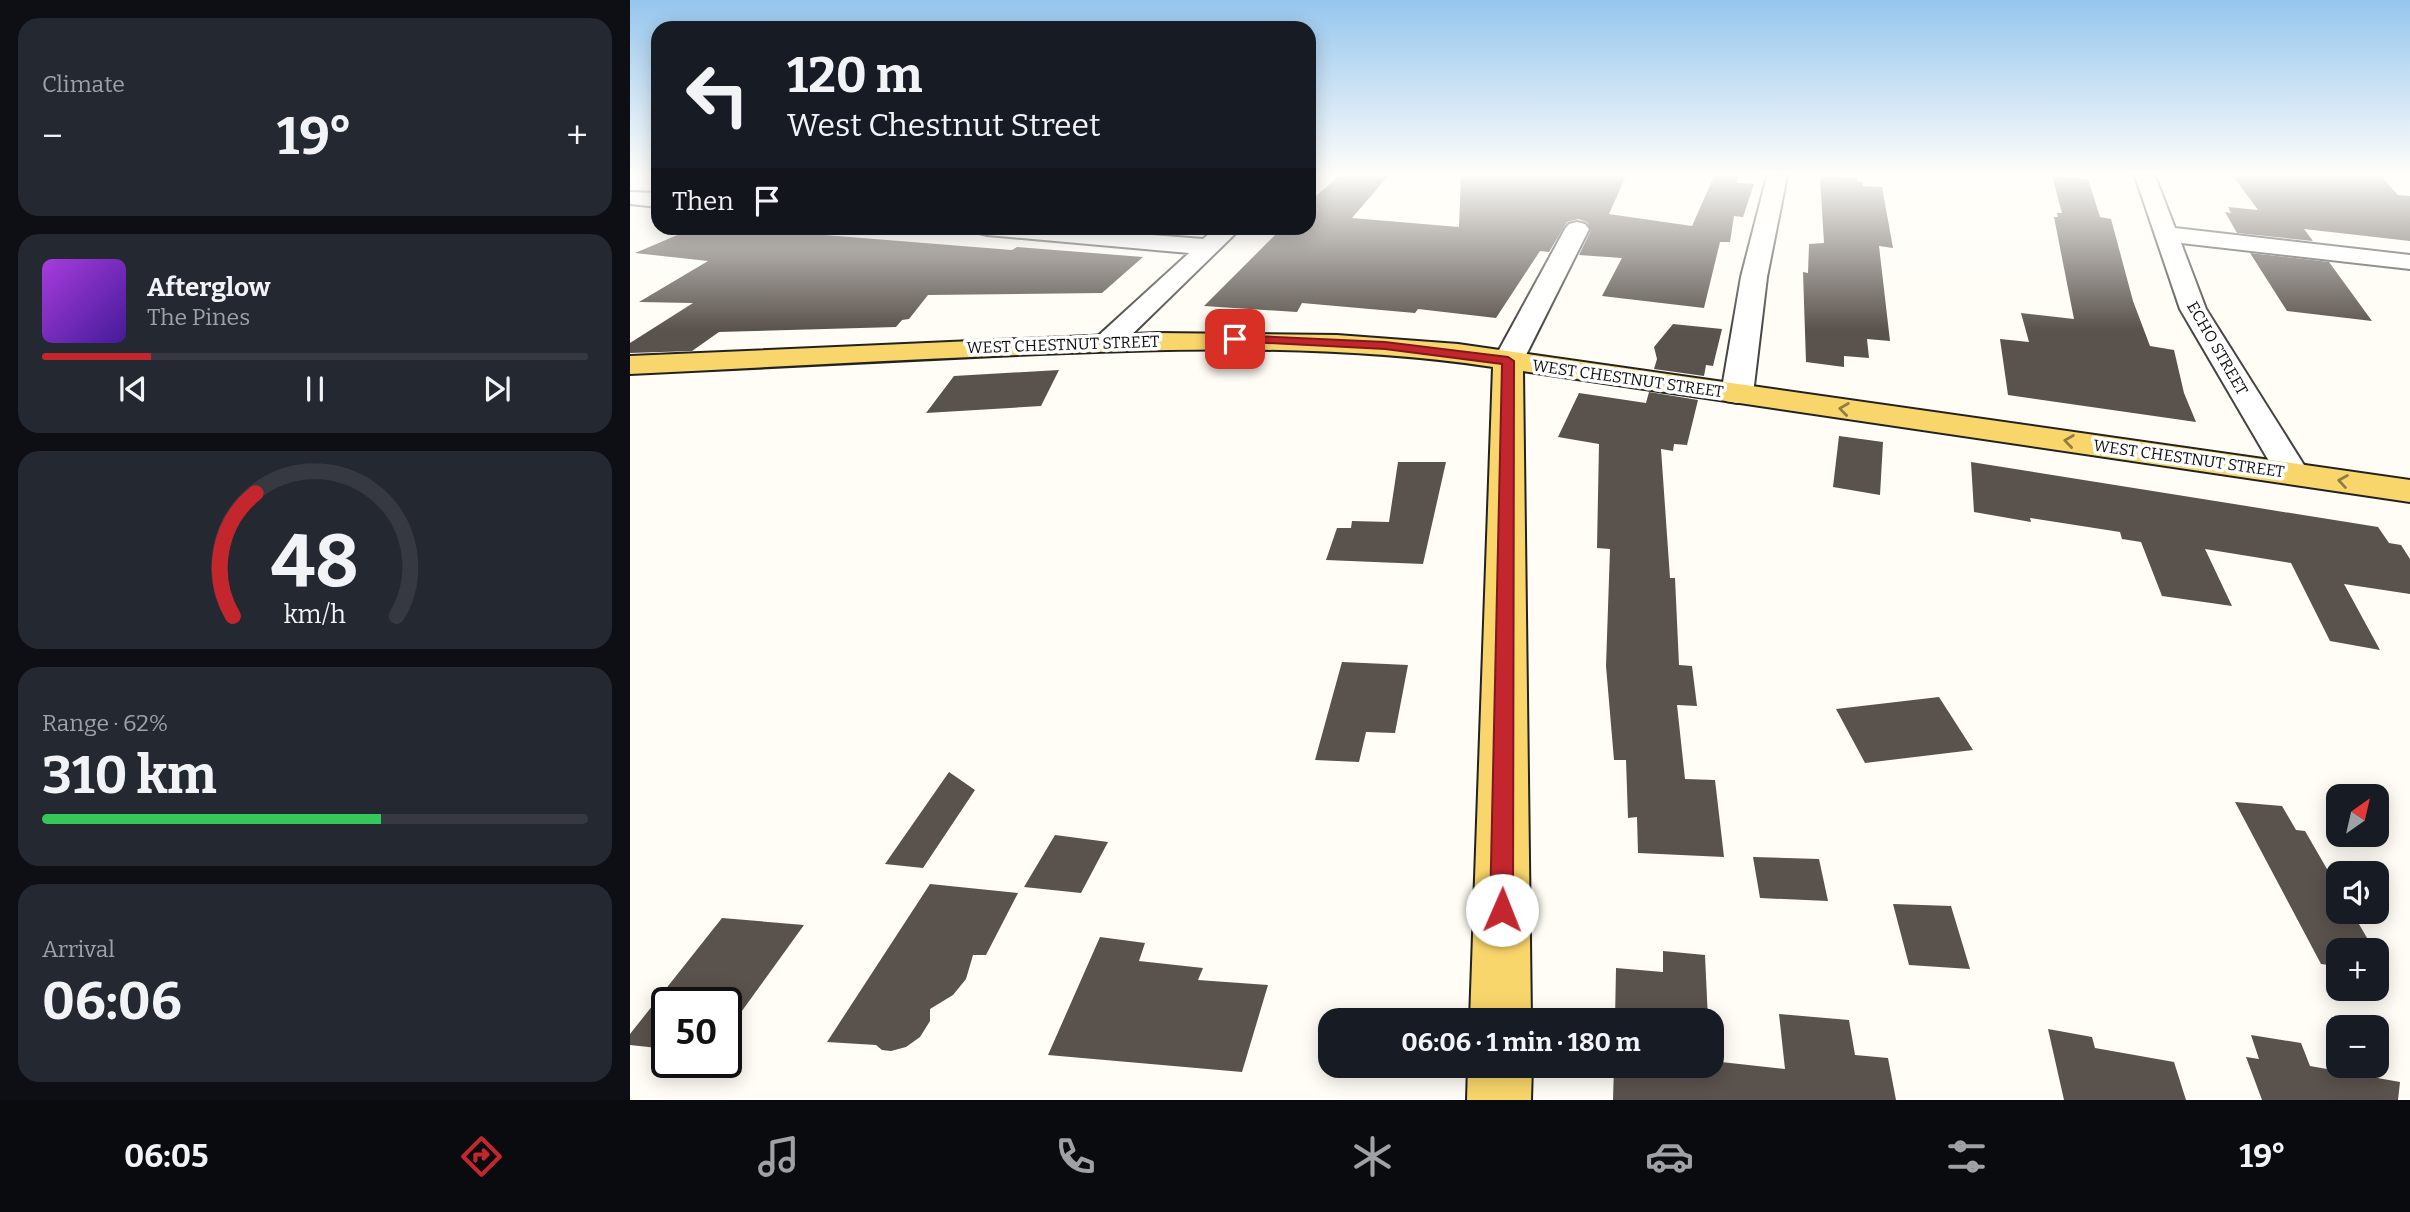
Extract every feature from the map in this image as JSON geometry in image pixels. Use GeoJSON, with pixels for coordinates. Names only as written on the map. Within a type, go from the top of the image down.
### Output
{"type":"FeatureCollection","features":[{"type":"Feature","properties":{"kind":"main road","name":"WEST CHESTNUT STREET"},"geometry":{"type":"LineString","coordinates":[[630,365],[1108,342],[1210,339],[1312,341],[1408,348],[1508,361],[2410,491]]}},
{"type":"Feature","properties":{"kind":"main road"},"geometry":{"type":"LineString","coordinates":[[1500,1008],[1508,361]]}},
{"type":"Feature","properties":{"kind":"main road"},"geometry":{"type":"LineString","coordinates":[[1499,1100],[1500,1078]]}},
{"type":"Feature","properties":{"kind":"street"},"geometry":{"type":"LineString","coordinates":[[1737,394],[1754,278],[1765,227]]}},
{"type":"Feature","properties":{"kind":"street","name":"ECHO STREET"},"geometry":{"type":"LineString","coordinates":[[2164,227],[2193,310],[2291,473]]}},
{"type":"Feature","properties":{"kind":"street"},"geometry":{"type":"LineString","coordinates":[[1508,361],[1577,229]]}},
{"type":"Feature","properties":{"kind":"street"},"geometry":{"type":"LineString","coordinates":[[2166,234],[2410,262]]}},
{"type":"Feature","properties":{"kind":"street"},"geometry":{"type":"LineString","coordinates":[[1068,235],[1207,247]]}},
{"type":"Feature","properties":{"kind":"street"},"geometry":{"type":"LineString","coordinates":[[1108,342],[1221,235]]}},
{"type":"Feature","properties":{"kind":"building"},"geometry":{"type":"Polygon","coordinates":[[[1316,227],[1564,227],[1549,252],[1540,251],[1496,318],[1418,309],[1415,313],[1302,303],[1297,312],[1204,306],[1275,235],[1316,235],[1316,227]]]}},
{"type":"Feature","properties":{"kind":"building"},"geometry":{"type":"Polygon","coordinates":[[[1590,227],[1732,227],[1730,242],[1720,242],[1704,308],[1602,296],[1622,258],[1579,255],[1591,230],[1590,227]]]}},
{"type":"Feature","properties":{"kind":"building"},"geometry":{"type":"Polygon","coordinates":[[[1823,227],[1889,227],[1893,248],[1879,246],[1890,341],[1867,339],[1869,358],[1844,356],[1844,367],[1806,362],[1803,272],[1808,273],[1809,244],[1824,243],[1823,227]]]}},
{"type":"Feature","properties":{"kind":"building"},"geometry":{"type":"Polygon","coordinates":[[[2056,227],[2113,227],[2133,301],[2150,346],[2174,350],[2184,393],[2196,422],[2008,395],[2000,339],[2029,342],[2021,313],[2074,319],[2056,227]]]}},
{"type":"Feature","properties":{"kind":"building"},"geometry":{"type":"Polygon","coordinates":[[[2234,227],[2410,227],[2410,241],[2304,229],[2313,241],[2237,233],[2234,227]]]}},
{"type":"Feature","properties":{"kind":"building"},"geometry":{"type":"Polygon","coordinates":[[[677,235],[824,235],[1143,257],[1102,293],[928,295],[909,319],[902,320],[896,327],[719,332],[692,351],[630,353],[630,343],[693,303],[639,302],[708,261],[635,253],[677,235]]]}},
{"type":"Feature","properties":{"kind":"building"},"geometry":{"type":"Polygon","coordinates":[[[2250,253],[2329,262],[2372,321],[2287,311],[2250,253]]]}},
{"type":"Feature","properties":{"kind":"building"},"geometry":{"type":"Polygon","coordinates":[[[1673,324],[1722,329],[1713,366],[1706,365],[1704,376],[1654,369],[1657,359],[1654,347],[1673,324]]]}},
{"type":"Feature","properties":{"kind":"building"},"geometry":{"type":"Polygon","coordinates":[[[1059,370],[1041,406],[926,413],[954,376],[1059,370]]]}},
{"type":"Feature","properties":{"kind":"building"},"geometry":{"type":"Polygon","coordinates":[[[1649,392],[1698,400],[1687,445],[1674,444],[1673,451],[1661,449],[1670,578],[1675,578],[1679,665],[1692,666],[1697,706],[1677,705],[1685,779],[1715,780],[1724,857],[1638,853],[1637,817],[1628,818],[1626,760],[1614,760],[1606,666],[1610,549],[1597,548],[1599,444],[1558,437],[1579,393],[1646,403],[1649,392]]]}},
{"type":"Feature","properties":{"kind":"building"},"geometry":{"type":"Polygon","coordinates":[[[1839,436],[1883,442],[1880,495],[1833,487],[1839,436]]]}},
{"type":"Feature","properties":{"kind":"building"},"geometry":{"type":"Polygon","coordinates":[[[1398,462],[1446,462],[1423,564],[1326,560],[1337,528],[1351,528],[1352,521],[1389,522],[1398,462]]]}},
{"type":"Feature","properties":{"kind":"building"},"geometry":{"type":"Polygon","coordinates":[[[1971,462],[2378,527],[2389,543],[2401,545],[2410,559],[2410,594],[2344,584],[2380,650],[2330,641],[2291,563],[2205,549],[2232,606],[2162,596],[2141,542],[2122,539],[2120,532],[2030,518],[2031,522],[1974,512],[1971,462]]]}},
{"type":"Feature","properties":{"kind":"building"},"geometry":{"type":"Polygon","coordinates":[[[1342,662],[1408,665],[1395,733],[1366,732],[1359,762],[1315,760],[1342,662]]]}},
{"type":"Feature","properties":{"kind":"building"},"geometry":{"type":"Polygon","coordinates":[[[1939,697],[1973,750],[1865,763],[1836,709],[1939,697]]]}},
{"type":"Feature","properties":{"kind":"building"},"geometry":{"type":"Polygon","coordinates":[[[949,772],[975,790],[923,868],[885,864],[949,772]]]}},
{"type":"Feature","properties":{"kind":"building"},"geometry":{"type":"Polygon","coordinates":[[[2235,802],[2282,806],[2296,830],[2305,831],[2326,867],[2326,924],[2359,924],[2367,938],[2326,938],[2326,965],[2321,964],[2235,802]]]}},
{"type":"Feature","properties":{"kind":"building"},"geometry":{"type":"Polygon","coordinates":[[[1055,835],[1108,842],[1081,893],[1024,887],[1055,835]]]}},
{"type":"Feature","properties":{"kind":"building"},"geometry":{"type":"Polygon","coordinates":[[[1753,857],[1819,859],[1828,901],[1760,898],[1753,857]]]}},
{"type":"Feature","properties":{"kind":"building"},"geometry":{"type":"Polygon","coordinates":[[[930,884],[1018,893],[986,955],[973,955],[966,979],[953,995],[930,1009],[930,1021],[920,1037],[906,1047],[891,1051],[882,1050],[876,1045],[827,1042],[930,884]]]}},
{"type":"Feature","properties":{"kind":"building"},"geometry":{"type":"Polygon","coordinates":[[[1893,904],[1951,906],[1970,969],[1909,965],[1893,904]]]}},
{"type":"Feature","properties":{"kind":"building"},"geometry":{"type":"Polygon","coordinates":[[[722,918],[804,925],[742,1011],[742,987],[667,987],[722,918]]]}},
{"type":"Feature","properties":{"kind":"building"},"geometry":{"type":"Polygon","coordinates":[[[1100,937],[1145,943],[1139,961],[1203,968],[1198,980],[1268,985],[1242,1072],[1048,1055],[1100,937]]]}},
{"type":"Feature","properties":{"kind":"building"},"geometry":{"type":"Polygon","coordinates":[[[1663,951],[1705,955],[1707,1008],[1615,1008],[1616,968],[1663,972],[1663,951]]]}},
{"type":"Feature","properties":{"kind":"building"},"geometry":{"type":"Polygon","coordinates":[[[651,1008],[651,1047],[630,1045],[630,1034],[651,1008]]]}},
{"type":"Feature","properties":{"kind":"building"},"geometry":{"type":"Polygon","coordinates":[[[1779,1014],[1849,1020],[1855,1055],[1888,1058],[1896,1100],[1613,1100],[1614,1078],[1724,1078],[1724,1062],[1785,1069],[1779,1014]]]}},
{"type":"Feature","properties":{"kind":"building"},"geometry":{"type":"Polygon","coordinates":[[[2048,1029],[2092,1037],[2095,1048],[2174,1062],[2186,1100],[2064,1100],[2048,1029]]]}},
{"type":"Feature","properties":{"kind":"building"},"geometry":{"type":"Polygon","coordinates":[[[2251,1035],[2301,1043],[2310,1066],[2326,1069],[2326,1078],[2378,1078],[2400,1082],[2398,1100],[2262,1100],[2246,1057],[2259,1059],[2251,1035]]]}},
{"type":"Feature","properties":{"kind":"route"},"geometry":{"type":"LineString","coordinates":[[1235,339],[1385,346],[1508,361],[1502,910]]}}]}
